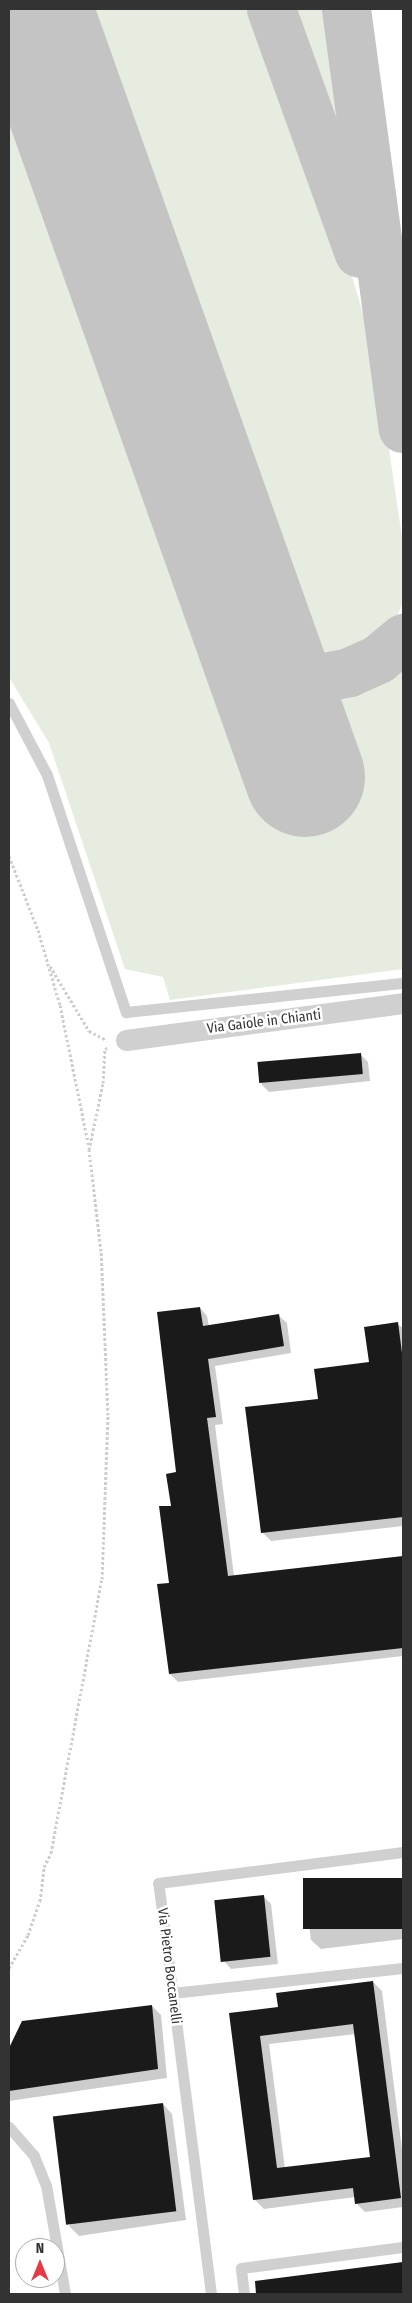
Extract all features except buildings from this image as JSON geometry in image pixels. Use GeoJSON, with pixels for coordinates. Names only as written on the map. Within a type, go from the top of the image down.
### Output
{"type":"FeatureCollection","features":[{"type":"Feature","properties":{"kind":"street","name":"Via Gaiole in Chianti"},"geometry":{"type":"LineString","coordinates":[[126,1040],[403,1003]]}},
{"type":"Feature","properties":{"kind":"lane"},"geometry":{"type":"LineString","coordinates":[[9,703],[47,775],[126,1012],[403,983]]}},
{"type":"Feature","properties":{"kind":"lane","name":"Via Pietro Boccanelli"},"geometry":{"type":"LineString","coordinates":[[211,2294],[158,1883],[403,1852]]}},
{"type":"Feature","properties":{"kind":"lane"},"geometry":{"type":"LineString","coordinates":[[172,1993],[403,1968]]}},
{"type":"Feature","properties":{"kind":"lane"},"geometry":{"type":"LineString","coordinates":[[9,2127],[34,2156],[46,2185],[65,2294]]}},
{"type":"Feature","properties":{"kind":"lane"},"geometry":{"type":"LineString","coordinates":[[244,2294],[241,2268],[403,2247]]}},
{"type":"Feature","properties":{"kind":"path"},"geometry":{"type":"LineString","coordinates":[[9,856],[47,961],[79,1087],[102,1251],[108,1416],[102,1579],[51,1853],[44,1867],[40,1901],[28,1935],[9,1968]]}},
{"type":"Feature","properties":{"kind":"path"},"geometry":{"type":"LineString","coordinates":[[47,961],[89,1032],[104,1040],[126,1040]]}},
{"type":"Feature","properties":{"kind":"path"},"geometry":{"type":"LineString","coordinates":[[89,1150],[103,1082],[105,1049],[126,1040]]}},
{"type":"Feature","properties":{"kind":"shaded area"},"geometry":{"type":"Polygon","coordinates":[[[73,9],[255,9],[348,263],[375,354],[403,544],[403,601],[399,612],[389,627],[350,651],[326,654],[314,652],[303,644],[73,9]]]}},
{"type":"Feature","properties":{"kind":"shaded area"},"geometry":{"type":"Polygon","coordinates":[[[291,9],[329,9],[348,143],[341,144],[291,9]]]}},
{"type":"Feature","properties":{"kind":"shaded area"},"geometry":{"type":"Polygon","coordinates":[[[9,85],[270,807],[354,780],[329,712],[333,697],[403,661],[403,969],[170,1000],[163,977],[125,969],[49,743],[9,677],[9,85]]]}},
{"type":"Feature","properties":{"kind":"taxiway"},"geometry":{"type":"LineString","coordinates":[[271,9],[359,253]]}},
{"type":"Feature","properties":{"kind":"taxiway"},"geometry":{"type":"LineString","coordinates":[[346,9],[403,428]]}},
{"type":"Feature","properties":{"kind":"taxiway"},"geometry":{"type":"LineString","coordinates":[[261,651],[282,673],[299,679],[324,677],[349,672],[378,659],[403,638]]}},
{"type":"Feature","properties":{"kind":"runway"},"geometry":{"type":"LineString","coordinates":[[32,9],[305,777]]}}]}
